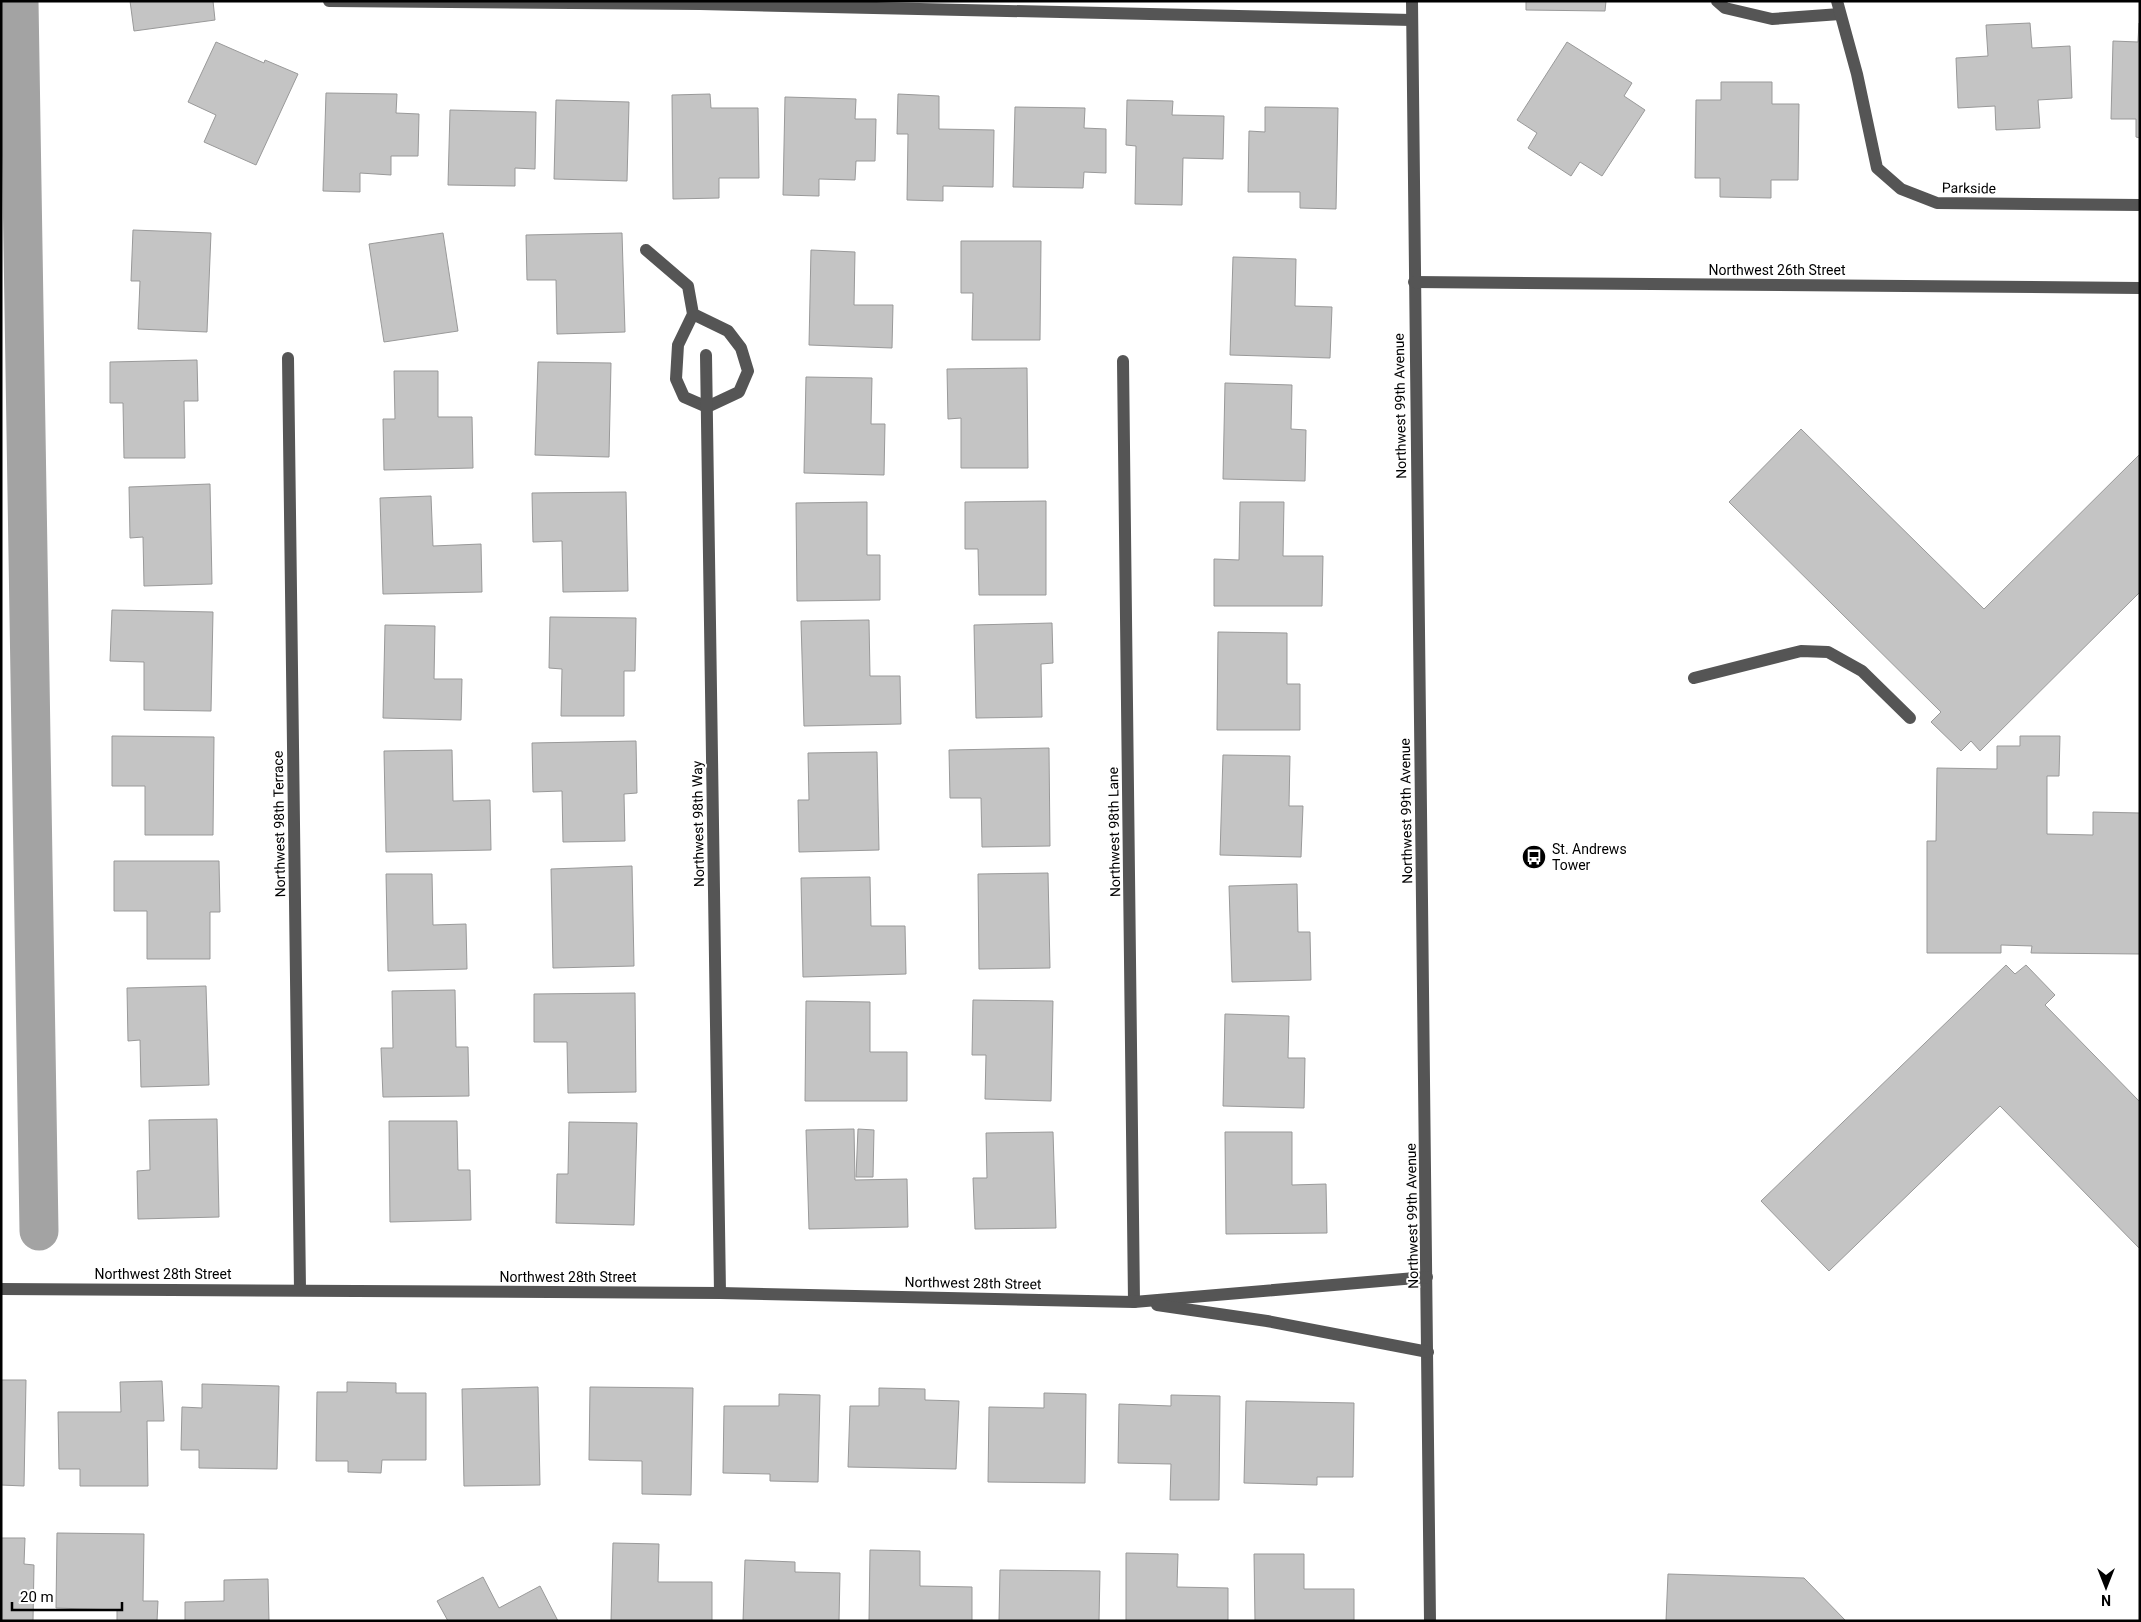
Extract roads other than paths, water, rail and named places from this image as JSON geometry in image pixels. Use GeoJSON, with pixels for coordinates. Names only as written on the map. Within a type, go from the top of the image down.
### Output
{"type":"FeatureCollection","features":[{"type":"Feature","properties":{"kind":"street"},"geometry":{"type":"LineString","coordinates":[[329,1],[1117,7],[1412,20]]}},
{"type":"Feature","properties":{"kind":"street","name":"Northwest 99th Avenue"},"geometry":{"type":"LineString","coordinates":[[1412,1],[1430,1621]]}},
{"type":"Feature","properties":{"kind":"street","name":"Parkside"},"geometry":{"type":"LineString","coordinates":[[1717,1],[1725,8],[1772,19],[1838,7],[1857,74],[1878,168],[1901,188],[1937,203],[2140,205]]}},
{"type":"Feature","properties":{"kind":"street"},"geometry":{"type":"LineString","coordinates":[[646,250],[688,286],[693,314],[678,345],[676,379],[684,397],[707,407],[738,392],[748,371],[741,348],[728,331],[693,314]]}},
{"type":"Feature","properties":{"kind":"street","name":"Northwest 26th Street"},"geometry":{"type":"LineString","coordinates":[[1414,282],[2140,288]]}},
{"type":"Feature","properties":{"kind":"street","name":"Northwest 98th Way"},"geometry":{"type":"LineString","coordinates":[[706,355],[720,1293]]}},
{"type":"Feature","properties":{"kind":"street","name":"Northwest 98th Terrace"},"geometry":{"type":"LineString","coordinates":[[288,358],[300,1290]]}},
{"type":"Feature","properties":{"kind":"street","name":"Northwest 98th Lane"},"geometry":{"type":"LineString","coordinates":[[1123,361],[1134,1302]]}},
{"type":"Feature","properties":{"kind":"street"},"geometry":{"type":"LineString","coordinates":[[1694,678],[1801,651],[1828,652],[1862,671],[1910,718]]}},
{"type":"Feature","properties":{"kind":"street","name":"Northwest 28th Street"},"geometry":{"type":"LineString","coordinates":[[1,1288],[720,1293],[1134,1302],[1427,1277]]}},
{"type":"Feature","properties":{"kind":"street","name":"Northwest 28th Street"},"geometry":{"type":"LineString","coordinates":[[1134,1302],[1268,1320],[1428,1352]]}},
{"type":"Feature","properties":{"kind":"waterway"},"geometry":{"type":"LineString","coordinates":[[19,1],[39,1231]]}},
{"type":"Feature","properties":{"kind":"place","name":"St. Andrews Tower"},"geometry":{"type":"Point","coordinates":[1534,857]}}]}
